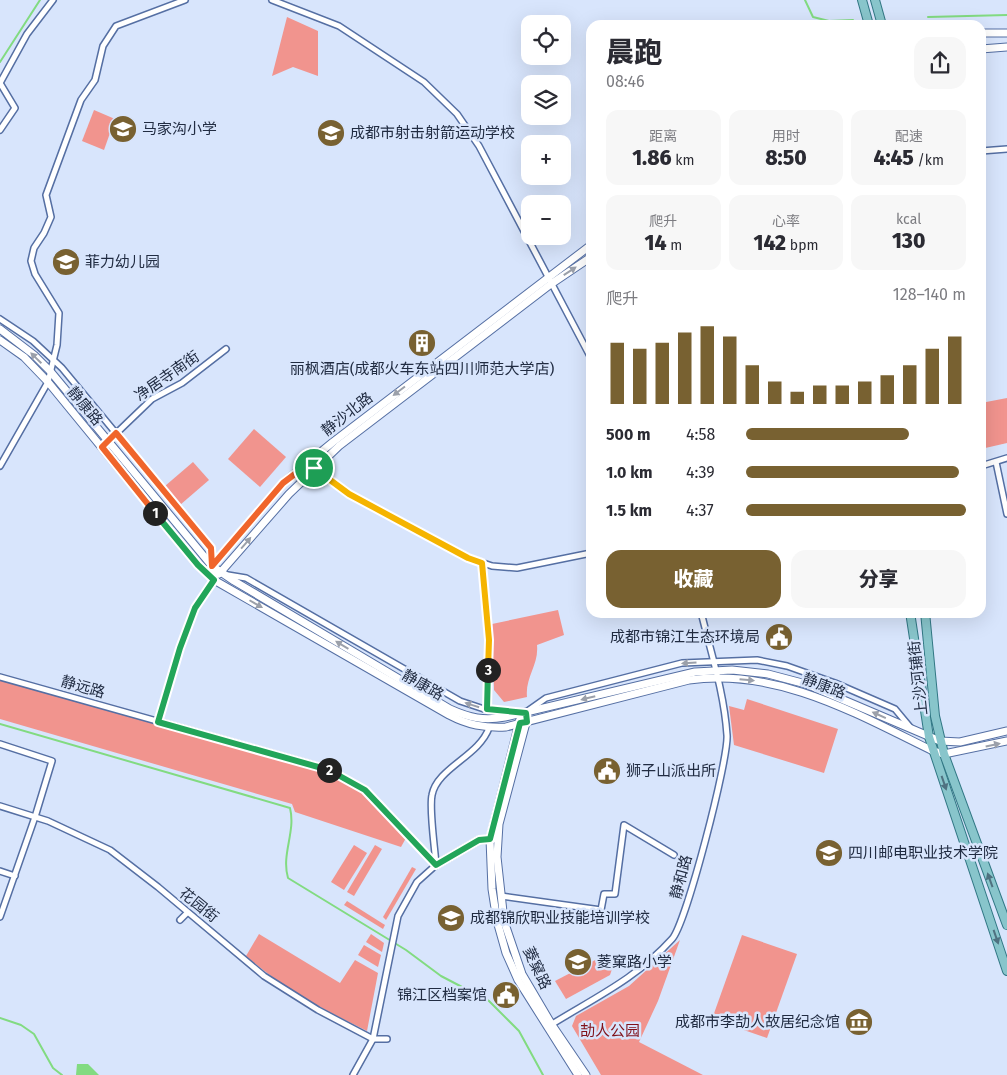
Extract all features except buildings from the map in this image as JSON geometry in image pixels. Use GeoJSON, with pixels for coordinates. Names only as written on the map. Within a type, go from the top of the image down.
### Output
{"type":"FeatureCollection","features":[{"type":"Feature","properties":{"kind":"main road"},"geometry":{"type":"LineString","coordinates":[[862,0],[868,20]]}},
{"type":"Feature","properties":{"kind":"main road"},"geometry":{"type":"LineString","coordinates":[[875,0],[881,20]]}},
{"type":"Feature","properties":{"kind":"main road"},"geometry":{"type":"LineString","coordinates":[[986,33],[1007,33]]}},
{"type":"Feature","properties":{"kind":"main road"},"geometry":{"type":"LineString","coordinates":[[986,49],[1007,48]]}},
{"type":"Feature","properties":{"kind":"main road","name":"静沙北路"},"geometry":{"type":"LineString","coordinates":[[214,580],[223,574],[311,466],[333,442],[550,281],[586,249]]}},
{"type":"Feature","properties":{"kind":"main road","name":"静沙北路"},"geometry":{"type":"LineString","coordinates":[[550,281],[586,260]]}},
{"type":"Feature","properties":{"kind":"main road","name":"静康路"},"geometry":{"type":"LineString","coordinates":[[0,329],[34,355],[50,371],[212,566],[450,709],[465,716],[488,720],[695,672],[768,674],[806,684],[940,741]]}},
{"type":"Feature","properties":{"kind":"main road","name":"静康路"},"geometry":{"type":"LineString","coordinates":[[0,340],[24,357],[48,382],[198,565],[214,580],[448,715],[470,725],[489,728],[506,727],[718,673],[801,690],[826,699],[933,751],[944,754]]}},
{"type":"Feature","properties":{"kind":"main road","name":"静沙北路"},"geometry":{"type":"LineString","coordinates":[[212,566],[283,483],[311,466]]}},
{"type":"Feature","properties":{"kind":"main road"},"geometry":{"type":"LineString","coordinates":[[212,566],[214,580]]}},
{"type":"Feature","properties":{"kind":"main road","name":"上沙河铺街"},"geometry":{"type":"LineString","coordinates":[[911,618],[929,737],[1007,971]]}},
{"type":"Feature","properties":{"kind":"main road","name":"上沙河铺街"},"geometry":{"type":"LineString","coordinates":[[926,618],[935,716],[940,741],[1007,926]]}},
{"type":"Feature","properties":{"kind":"main road","name":"菱窠路"},"geometry":{"type":"LineString","coordinates":[[524,713],[524,722],[494,839],[492,889],[497,921],[506,954],[518,980],[586,1075]]}},
{"type":"Feature","properties":{"kind":"main road"},"geometry":{"type":"LineString","coordinates":[[940,741],[960,742],[1007,731]]}},
{"type":"Feature","properties":{"kind":"main road"},"geometry":{"type":"LineString","coordinates":[[944,754],[1007,742]]}},
{"type":"Feature","properties":{"kind":"main road"},"geometry":{"type":"LineString","coordinates":[[436,865],[479,840],[494,839]]}},
{"type":"Feature","properties":{"kind":"main road","name":"菱窠路"},"geometry":{"type":"LineString","coordinates":[[494,839],[508,935],[522,974],[578,1075]]}},
{"type":"Feature","properties":{"kind":"street"},"geometry":{"type":"LineString","coordinates":[[0,130],[15,108],[0,83],[27,34],[53,0]]}},
{"type":"Feature","properties":{"kind":"street"},"geometry":{"type":"LineString","coordinates":[[0,466],[48,382],[57,345],[59,313],[35,274],[31,262],[34,248],[44,233],[51,217],[46,196],[81,100],[95,80],[103,46],[116,26],[186,0]]}},
{"type":"Feature","properties":{"kind":"street"},"geometry":{"type":"LineString","coordinates":[[272,0],[339,26],[424,82],[457,114],[479,146],[586,349]]}},
{"type":"Feature","properties":{"kind":"street"},"geometry":{"type":"LineString","coordinates":[[986,150],[1007,148]]}},
{"type":"Feature","properties":{"kind":"street"},"geometry":{"type":"LineString","coordinates":[[0,319],[32,341],[53,360],[116,433],[211,548],[212,566]]}},
{"type":"Feature","properties":{"kind":"street","name":"净居寺南街"},"geometry":{"type":"LineString","coordinates":[[102,447],[152,399],[182,383],[226,348]]}},
{"type":"Feature","properties":{"kind":"street"},"geometry":{"type":"LineString","coordinates":[[986,465],[1007,458]]}},
{"type":"Feature","properties":{"kind":"street"},"geometry":{"type":"LineString","coordinates":[[996,462],[1007,514]]}},
{"type":"Feature","properties":{"kind":"street"},"geometry":{"type":"LineString","coordinates":[[311,466],[349,494],[468,558],[482,563],[517,568],[586,555]]}},
{"type":"Feature","properties":{"kind":"street"},"geometry":{"type":"LineString","coordinates":[[482,563],[489,640],[487,709]]}},
{"type":"Feature","properties":{"kind":"street"},"geometry":{"type":"LineString","coordinates":[[223,574],[246,578],[460,701],[487,709],[524,713],[546,698],[682,663],[758,660],[808,672],[895,710],[912,729]]}},
{"type":"Feature","properties":{"kind":"street"},"geometry":{"type":"LineString","coordinates":[[158,722],[180,648],[195,608],[214,580]]}},
{"type":"Feature","properties":{"kind":"street","name":"静和路"},"geometry":{"type":"LineString","coordinates":[[550,1026],[621,985],[672,940],[679,929],[725,755],[727,734],[718,673],[703,618]]}},
{"type":"Feature","properties":{"kind":"street","name":"静远路"},"geometry":{"type":"LineString","coordinates":[[0,677],[324,768],[365,790],[436,865]]}},
{"type":"Feature","properties":{"kind":"street"},"geometry":{"type":"LineString","coordinates":[[353,1075],[373,1039],[398,916],[417,882],[436,865],[432,795],[441,778],[484,741],[489,728]]}},
{"type":"Feature","properties":{"kind":"street"},"geometry":{"type":"LineString","coordinates":[[0,744],[52,761],[35,817],[0,917]]}},
{"type":"Feature","properties":{"kind":"street","name":"花园街"},"geometry":{"type":"LineString","coordinates":[[0,806],[84,836],[110,850],[158,887],[264,976],[318,1010],[373,1039]]}},
{"type":"Feature","properties":{"kind":"street"},"geometry":{"type":"LineString","coordinates":[[501,896],[601,910],[604,894],[615,894],[624,825],[674,856]]}},
{"type":"Feature","properties":{"kind":"street"},"geometry":{"type":"LineString","coordinates":[[0,871],[15,876]]}},
{"type":"Feature","properties":{"kind":"street"},"geometry":{"type":"LineString","coordinates":[[180,920],[187,913]]}},
{"type":"Feature","properties":{"kind":"street"},"geometry":{"type":"LineString","coordinates":[[373,1039],[387,1039]]}},
{"type":"Feature","properties":{"kind":"green space"},"geometry":{"type":"Polygon","coordinates":[[[287,17],[318,31],[318,76],[293,67],[272,76],[287,17]]]}},
{"type":"Feature","properties":{"kind":"green space"},"geometry":{"type":"Polygon","coordinates":[[[94,110],[115,119],[104,150],[82,141],[94,110]]]}},
{"type":"Feature","properties":{"kind":"green space"},"geometry":{"type":"Polygon","coordinates":[[[1007,398],[1007,443],[986,448],[986,402],[1007,398]]]}},
{"type":"Feature","properties":{"kind":"green space"},"geometry":{"type":"Polygon","coordinates":[[[254,429],[286,457],[260,487],[228,459],[254,429]]]}},
{"type":"Feature","properties":{"kind":"green space"},"geometry":{"type":"Polygon","coordinates":[[[193,462],[209,480],[180,505],[165,486],[193,462]]]}},
{"type":"Feature","properties":{"kind":"green space"},"geometry":{"type":"Polygon","coordinates":[[[558,610],[564,635],[537,645],[536,659],[528,683],[527,697],[504,702],[494,690],[492,624],[558,610]]]}},
{"type":"Feature","properties":{"kind":"green space"},"geometry":{"type":"Polygon","coordinates":[[[0,680],[323,771],[363,793],[406,838],[401,847],[295,812],[292,804],[0,719],[0,680]]]}},
{"type":"Feature","properties":{"kind":"green space"},"geometry":{"type":"Polygon","coordinates":[[[747,699],[838,729],[824,773],[734,745],[729,706],[744,710],[747,699]]]}},
{"type":"Feature","properties":{"kind":"green space"},"geometry":{"type":"Polygon","coordinates":[[[354,845],[367,853],[344,890],[331,882],[354,845]]]}},
{"type":"Feature","properties":{"kind":"green space"},"geometry":{"type":"Polygon","coordinates":[[[375,845],[382,849],[354,896],[347,892],[375,845]]]}},
{"type":"Feature","properties":{"kind":"green space"},"geometry":{"type":"Polygon","coordinates":[[[412,867],[416,869],[386,920],[383,917],[412,867]]]}},
{"type":"Feature","properties":{"kind":"green space"},"geometry":{"type":"Polygon","coordinates":[[[347,901],[385,925],[383,929],[344,905],[347,901]]]}},
{"type":"Feature","properties":{"kind":"green space"},"geometry":{"type":"Polygon","coordinates":[[[259,934],[340,983],[355,960],[378,973],[367,1031],[304,998],[260,968],[246,956],[259,934]]]}},
{"type":"Feature","properties":{"kind":"green space"},"geometry":{"type":"Polygon","coordinates":[[[371,934],[384,943],[382,952],[366,942],[371,934]]]}},
{"type":"Feature","properties":{"kind":"green space"},"geometry":{"type":"Polygon","coordinates":[[[742,935],[797,954],[767,1038],[712,1019],[742,935]]]}},
{"type":"Feature","properties":{"kind":"green space","name":"劼人公园"},"geometry":{"type":"Polygon","coordinates":[[[680,940],[658,1001],[639,1042],[703,1075],[601,1075],[572,1026],[576,1016],[629,986],[680,940]]]}},
{"type":"Feature","properties":{"kind":"green space"},"geometry":{"type":"Polygon","coordinates":[[[364,945],[381,955],[378,967],[358,955],[364,945]]]}},
{"type":"Feature","properties":{"kind":"green space"},"geometry":{"type":"Polygon","coordinates":[[[601,957],[609,961],[613,966],[610,975],[566,999],[555,981],[601,957]]]}},
{"type":"Feature","properties":{"kind":"shaded area"},"geometry":{"type":"Polygon","coordinates":[[[77,1064],[88,1064],[99,1075],[76,1075],[77,1064]]]}},
{"type":"Feature","properties":{"kind":"waterway"},"geometry":{"type":"LineString","coordinates":[[0,62],[40,0]]}},
{"type":"Feature","properties":{"kind":"waterway"},"geometry":{"type":"LineString","coordinates":[[805,0],[813,17],[825,20]]}},
{"type":"Feature","properties":{"kind":"waterway"},"geometry":{"type":"LineString","coordinates":[[928,17],[1007,15]]}},
{"type":"Feature","properties":{"kind":"waterway"},"geometry":{"type":"LineString","coordinates":[[0,724],[290,808],[291,826],[286,860],[288,878],[406,950],[441,976],[489,1001],[519,1031],[543,1075]]}},
{"type":"Feature","properties":{"kind":"waterway"},"geometry":{"type":"LineString","coordinates":[[0,1018],[21,1025],[34,1034],[53,1068],[62,1075]]}},
{"type":"Feature","properties":{"kind":"place","name":"马家沟小学"},"geometry":{"type":"Point","coordinates":[123,129]}},
{"type":"Feature","properties":{"kind":"place","name":"成都市射击射箭运动学校"},"geometry":{"type":"Point","coordinates":[331,133]}},
{"type":"Feature","properties":{"kind":"place","name":"菲力幼儿园"},"geometry":{"type":"Point","coordinates":[66,262]}},
{"type":"Feature","properties":{"kind":"place","name":"丽枫酒店(成都火车东站四川师范大学店)"},"geometry":{"type":"Point","coordinates":[422,343]}},
{"type":"Feature","properties":{"kind":"place","name":"成都市锦江生态环境局"},"geometry":{"type":"Point","coordinates":[779,637]}},
{"type":"Feature","properties":{"kind":"place","name":"狮子山派出所"},"geometry":{"type":"Point","coordinates":[607,771]}},
{"type":"Feature","properties":{"kind":"place","name":"四川邮电职业技术学院"},"geometry":{"type":"Point","coordinates":[829,853]}},
{"type":"Feature","properties":{"kind":"place","name":"成都锦欣职业技能培训学校"},"geometry":{"type":"Point","coordinates":[451,918]}},
{"type":"Feature","properties":{"kind":"place","name":"菱窠路小学"},"geometry":{"type":"Point","coordinates":[578,962]}},
{"type":"Feature","properties":{"kind":"place","name":"锦江区档案馆"},"geometry":{"type":"Point","coordinates":[506,995]}},
{"type":"Feature","properties":{"kind":"place","name":"成都市李劼人故居纪念馆"},"geometry":{"type":"Point","coordinates":[859,1022]}},
{"type":"Feature","properties":{"kind":"route"},"geometry":{"type":"LineString","coordinates":[[116,433],[211,548],[212,566],[283,483],[308,464],[314,468],[349,494],[468,558],[482,563],[489,640],[487,709],[520,714],[526,713],[527,722],[520,723],[493,820],[490,839],[479,840],[436,865],[365,790],[324,768],[158,722],[180,648],[195,608],[214,580],[198,565],[102,447],[116,433]]}}]}
